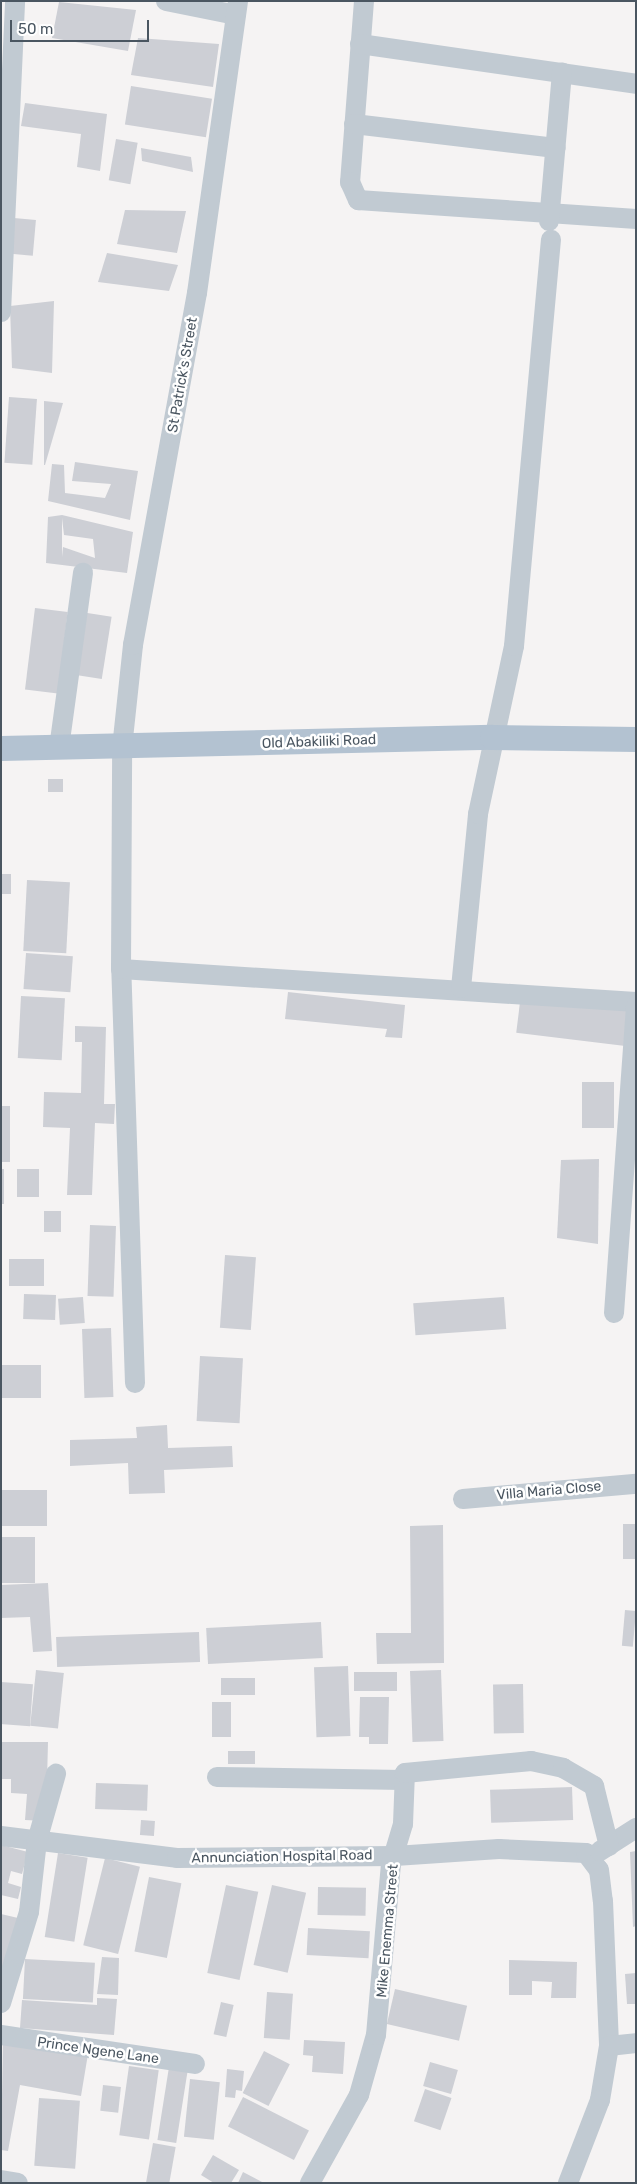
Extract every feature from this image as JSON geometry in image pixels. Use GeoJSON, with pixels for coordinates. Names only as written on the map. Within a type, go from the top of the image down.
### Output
{"type":"FeatureCollection","features":[{"type":"Feature","properties":{"kind":"main road","name":"Old Abakiliki Road"},"geometry":{"type":"LineString","coordinates":[[1,748],[122,748],[492,737],[636,739]]}},
{"type":"Feature","properties":{"kind":"street"},"geometry":{"type":"LineString","coordinates":[[1,312],[15,1]]}},
{"type":"Feature","properties":{"kind":"street"},"geometry":{"type":"LineString","coordinates":[[166,1],[237,8]]}},
{"type":"Feature","properties":{"kind":"street"},"geometry":{"type":"LineString","coordinates":[[364,1],[350,182],[358,200],[550,223],[636,219]]}},
{"type":"Feature","properties":{"kind":"street","name":"St Patrick's Street"},"geometry":{"type":"LineString","coordinates":[[135,1383],[121,969],[122,748],[134,645],[198,293],[237,8]]}},
{"type":"Feature","properties":{"kind":"street"},"geometry":{"type":"LineString","coordinates":[[360,44],[636,84]]}},
{"type":"Feature","properties":{"kind":"street"},"geometry":{"type":"LineString","coordinates":[[461,988],[478,814],[492,737],[505,698],[514,646],[562,73]]}},
{"type":"Feature","properties":{"kind":"street"},"geometry":{"type":"LineString","coordinates":[[354,124],[556,148]]}},
{"type":"Feature","properties":{"kind":"street"},"geometry":{"type":"LineString","coordinates":[[59,748],[83,573]]}},
{"type":"Feature","properties":{"kind":"street"},"geometry":{"type":"LineString","coordinates":[[121,969],[461,988],[636,1002]]}},
{"type":"Feature","properties":{"kind":"street"},"geometry":{"type":"LineString","coordinates":[[614,1313],[636,1007]]}},
{"type":"Feature","properties":{"kind":"street","name":"Villa Maria Close"},"geometry":{"type":"LineString","coordinates":[[463,1499],[636,1484]]}},
{"type":"Feature","properties":{"kind":"street"},"geometry":{"type":"LineString","coordinates":[[217,1777],[403,1780],[410,1770],[548,1762],[579,1774],[594,1786],[609,1846]]}},
{"type":"Feature","properties":{"kind":"street"},"geometry":{"type":"LineString","coordinates":[[1,2004],[29,1912],[37,1841],[56,1774]]}},
{"type":"Feature","properties":{"kind":"street","name":"Mike Enemma Street"},"geometry":{"type":"LineString","coordinates":[[310,2183],[359,2095],[373,2046],[395,1856],[403,1824],[403,1780]]}},
{"type":"Feature","properties":{"kind":"street"},"geometry":{"type":"LineString","coordinates":[[568,2183],[600,2100],[609,2046],[606,1923],[599,1870],[592,1857],[636,1828]]}},
{"type":"Feature","properties":{"kind":"street","name":"Annunciation Hospital Road"},"geometry":{"type":"LineString","coordinates":[[1,1836],[138,1856],[395,1856],[560,1849],[592,1857]]}},
{"type":"Feature","properties":{"kind":"street","name":"Prince Ngene Lane"},"geometry":{"type":"LineString","coordinates":[[1,2035],[195,2064]]}},
{"type":"Feature","properties":{"kind":"street"},"geometry":{"type":"LineString","coordinates":[[609,2046],[636,2043]]}},
{"type":"Feature","properties":{"kind":"street"},"geometry":{"type":"LineString","coordinates":[[1,2180],[18,2183]]}},
{"type":"Feature","properties":{"kind":"building"},"geometry":{"type":"Polygon","coordinates":[[[59,2],[136,10],[128,51],[52,38],[59,2]]]}},
{"type":"Feature","properties":{"kind":"building"},"geometry":{"type":"Polygon","coordinates":[[[138,38],[219,44],[213,87],[131,75],[138,38]]]}},
{"type":"Feature","properties":{"kind":"building"},"geometry":{"type":"Polygon","coordinates":[[[131,86],[212,99],[206,137],[125,125],[131,86]]]}},
{"type":"Feature","properties":{"kind":"building"},"geometry":{"type":"Polygon","coordinates":[[[25,103],[107,114],[100,171],[77,167],[81,134],[21,126],[25,103]]]}},
{"type":"Feature","properties":{"kind":"building"},"geometry":{"type":"Polygon","coordinates":[[[116,139],[138,143],[130,184],[109,180],[116,139]]]}},
{"type":"Feature","properties":{"kind":"building"},"geometry":{"type":"Polygon","coordinates":[[[141,148],[191,157],[193,172],[142,161],[141,148]]]}},
{"type":"Feature","properties":{"kind":"building"},"geometry":{"type":"Polygon","coordinates":[[[125,210],[186,211],[177,253],[117,244],[125,210]]]}},
{"type":"Feature","properties":{"kind":"building"},"geometry":{"type":"Polygon","coordinates":[[[14,218],[36,220],[33,256],[11,254],[14,218]]]}},
{"type":"Feature","properties":{"kind":"building"},"geometry":{"type":"Polygon","coordinates":[[[107,253],[178,265],[169,291],[98,282],[107,253]]]}},
{"type":"Feature","properties":{"kind":"building"},"geometry":{"type":"Polygon","coordinates":[[[54,301],[52,373],[12,368],[10,306],[54,301]]]}},
{"type":"Feature","properties":{"kind":"building"},"geometry":{"type":"Polygon","coordinates":[[[9,397],[37,399],[32,465],[4,463],[9,397]]]}},
{"type":"Feature","properties":{"kind":"building"},"geometry":{"type":"Polygon","coordinates":[[[44,401],[63,403],[45,465],[44,465],[44,401]]]}},
{"type":"Feature","properties":{"kind":"building"},"geometry":{"type":"Polygon","coordinates":[[[75,462],[138,471],[130,520],[48,501],[52,464],[64,465],[65,493],[105,498],[111,484],[72,481],[75,462]]]}},
{"type":"Feature","properties":{"kind":"building"},"geometry":{"type":"Polygon","coordinates":[[[62,515],[133,532],[127,573],[46,563],[48,517],[62,515]],[[62,518],[62,557],[63,547],[95,558],[93,539],[64,535],[62,518]]]}},
{"type":"Feature","properties":{"kind":"building"},"geometry":{"type":"Polygon","coordinates":[[[35,608],[68,612],[58,693],[25,689],[35,608]]]}},
{"type":"Feature","properties":{"kind":"building"},"geometry":{"type":"Polygon","coordinates":[[[81,612],[112,617],[102,679],[71,674],[81,612]]]}},
{"type":"Feature","properties":{"kind":"building"},"geometry":{"type":"Polygon","coordinates":[[[48,779],[63,779],[63,792],[48,792],[48,779]]]}},
{"type":"Feature","properties":{"kind":"building"},"geometry":{"type":"Polygon","coordinates":[[[1,874],[11,874],[11,894],[1,894],[1,874]]]}},
{"type":"Feature","properties":{"kind":"building"},"geometry":{"type":"Polygon","coordinates":[[[27,880],[70,882],[66,953],[23,951],[27,880]]]}},
{"type":"Feature","properties":{"kind":"building"},"geometry":{"type":"Polygon","coordinates":[[[26,953],[73,956],[70,992],[23,989],[26,953]]]}},
{"type":"Feature","properties":{"kind":"building"},"geometry":{"type":"Polygon","coordinates":[[[288,992],[405,1005],[402,1038],[385,1037],[387,1029],[285,1019],[288,992]]]}},
{"type":"Feature","properties":{"kind":"building"},"geometry":{"type":"Polygon","coordinates":[[[521,994],[634,1008],[629,1047],[516,1033],[521,994]]]}},
{"type":"Feature","properties":{"kind":"building"},"geometry":{"type":"Polygon","coordinates":[[[21,996],[65,998],[62,1060],[18,1058],[21,996]]]}},
{"type":"Feature","properties":{"kind":"building"},"geometry":{"type":"Polygon","coordinates":[[[75,1026],[106,1027],[104,1104],[115,1104],[114,1124],[95,1123],[92,1195],[67,1195],[70,1128],[43,1127],[44,1092],[81,1093],[82,1042],[75,1042],[75,1026]]]}},
{"type":"Feature","properties":{"kind":"building"},"geometry":{"type":"Polygon","coordinates":[[[582,1082],[614,1082],[614,1128],[582,1128],[582,1082]]]}},
{"type":"Feature","properties":{"kind":"building"},"geometry":{"type":"Polygon","coordinates":[[[1,1106],[10,1106],[10,1162],[1,1162],[1,1106]]]}},
{"type":"Feature","properties":{"kind":"building"},"geometry":{"type":"Polygon","coordinates":[[[599,1159],[598,1244],[557,1238],[561,1160],[599,1159]]]}},
{"type":"Feature","properties":{"kind":"building"},"geometry":{"type":"Polygon","coordinates":[[[1,1169],[4,1169],[4,1204],[1,1204],[1,1169]]]}},
{"type":"Feature","properties":{"kind":"building"},"geometry":{"type":"Polygon","coordinates":[[[17,1169],[39,1169],[39,1197],[17,1197],[17,1169]]]}},
{"type":"Feature","properties":{"kind":"building"},"geometry":{"type":"Polygon","coordinates":[[[44,1211],[61,1211],[61,1232],[44,1232],[44,1211]]]}},
{"type":"Feature","properties":{"kind":"building"},"geometry":{"type":"Polygon","coordinates":[[[90,1225],[116,1226],[114,1297],[88,1296],[90,1225]]]}},
{"type":"Feature","properties":{"kind":"building"},"geometry":{"type":"Polygon","coordinates":[[[225,1255],[256,1257],[251,1330],[220,1328],[225,1255]]]}},
{"type":"Feature","properties":{"kind":"building"},"geometry":{"type":"Polygon","coordinates":[[[9,1259],[44,1259],[44,1286],[9,1286],[9,1259]]]}},
{"type":"Feature","properties":{"kind":"building"},"geometry":{"type":"Polygon","coordinates":[[[24,1294],[56,1295],[55,1320],[23,1319],[24,1294]]]}},
{"type":"Feature","properties":{"kind":"building"},"geometry":{"type":"Polygon","coordinates":[[[83,1297],[85,1323],[60,1325],[58,1299],[83,1297]]]}},
{"type":"Feature","properties":{"kind":"building"},"geometry":{"type":"Polygon","coordinates":[[[504,1297],[506,1329],[415,1335],[413,1303],[504,1297]]]}},
{"type":"Feature","properties":{"kind":"building"},"geometry":{"type":"Polygon","coordinates":[[[111,1328],[113,1397],[84,1398],[82,1329],[111,1328]]]}},
{"type":"Feature","properties":{"kind":"building"},"geometry":{"type":"Polygon","coordinates":[[[200,1356],[243,1358],[240,1423],[197,1421],[200,1356]]]}},
{"type":"Feature","properties":{"kind":"building"},"geometry":{"type":"Polygon","coordinates":[[[1,1365],[41,1365],[41,1398],[1,1398],[1,1365]]]}},
{"type":"Feature","properties":{"kind":"building"},"geometry":{"type":"Polygon","coordinates":[[[167,1425],[168,1448],[232,1446],[233,1467],[164,1470],[165,1493],[129,1494],[128,1463],[70,1466],[70,1440],[137,1438],[136,1427],[167,1425]]]}},
{"type":"Feature","properties":{"kind":"building"},"geometry":{"type":"Polygon","coordinates":[[[1,1490],[47,1490],[47,1526],[1,1526],[1,1490]]]}},
{"type":"Feature","properties":{"kind":"building"},"geometry":{"type":"Polygon","coordinates":[[[623,1524],[636,1524],[636,1559],[623,1559],[623,1524]]]}},
{"type":"Feature","properties":{"kind":"building"},"geometry":{"type":"Polygon","coordinates":[[[443,1525],[444,1663],[377,1664],[376,1633],[411,1633],[410,1526],[443,1525]]]}},
{"type":"Feature","properties":{"kind":"building"},"geometry":{"type":"Polygon","coordinates":[[[1,1537],[35,1537],[35,1583],[1,1583],[1,1537]]]}},
{"type":"Feature","properties":{"kind":"building"},"geometry":{"type":"Polygon","coordinates":[[[48,1583],[52,1651],[33,1652],[30,1617],[1,1618],[1,1585],[48,1583]]]}},
{"type":"Feature","properties":{"kind":"building"},"geometry":{"type":"Polygon","coordinates":[[[625,1610],[636,1611],[633,1647],[622,1646],[625,1610]]]}},
{"type":"Feature","properties":{"kind":"building"},"geometry":{"type":"Polygon","coordinates":[[[321,1622],[323,1658],[208,1664],[206,1628],[321,1622]]]}},
{"type":"Feature","properties":{"kind":"building"},"geometry":{"type":"Polygon","coordinates":[[[199,1632],[200,1662],[57,1667],[56,1637],[199,1632]]]}},
{"type":"Feature","properties":{"kind":"building"},"geometry":{"type":"Polygon","coordinates":[[[348,1666],[350,1736],[316,1737],[314,1667],[348,1666]]]}},
{"type":"Feature","properties":{"kind":"building"},"geometry":{"type":"Polygon","coordinates":[[[36,1670],[64,1673],[58,1729],[30,1726],[36,1670]]]}},
{"type":"Feature","properties":{"kind":"building"},"geometry":{"type":"Polygon","coordinates":[[[441,1670],[443,1741],[412,1742],[410,1671],[441,1670]]]}},
{"type":"Feature","properties":{"kind":"building"},"geometry":{"type":"Polygon","coordinates":[[[354,1672],[397,1672],[397,1691],[354,1691],[354,1672]]]}},
{"type":"Feature","properties":{"kind":"building"},"geometry":{"type":"Polygon","coordinates":[[[221,1678],[255,1678],[255,1695],[221,1695],[221,1678]]]}},
{"type":"Feature","properties":{"kind":"building"},"geometry":{"type":"Polygon","coordinates":[[[1,1682],[33,1684],[30,1726],[1,1724],[1,1682]]]}},
{"type":"Feature","properties":{"kind":"building"},"geometry":{"type":"Polygon","coordinates":[[[523,1684],[524,1733],[494,1734],[493,1685],[523,1684]]]}},
{"type":"Feature","properties":{"kind":"building"},"geometry":{"type":"Polygon","coordinates":[[[360,1697],[389,1697],[388,1744],[369,1744],[369,1737],[359,1737],[360,1697]]]}},
{"type":"Feature","properties":{"kind":"building"},"geometry":{"type":"Polygon","coordinates":[[[212,1702],[231,1702],[231,1737],[212,1737],[212,1702]]]}},
{"type":"Feature","properties":{"kind":"building"},"geometry":{"type":"Polygon","coordinates":[[[1,1742],[48,1742],[46,1821],[25,1820],[27,1794],[11,1793],[11,1779],[1,1779],[1,1742]]]}},
{"type":"Feature","properties":{"kind":"building"},"geometry":{"type":"Polygon","coordinates":[[[228,1751],[255,1751],[255,1764],[228,1764],[228,1751]]]}},
{"type":"Feature","properties":{"kind":"building"},"geometry":{"type":"Polygon","coordinates":[[[96,1783],[148,1785],[147,1811],[95,1809],[96,1783]]]}},
{"type":"Feature","properties":{"kind":"building"},"geometry":{"type":"Polygon","coordinates":[[[572,1787],[573,1820],[491,1823],[490,1790],[572,1787]]]}},
{"type":"Feature","properties":{"kind":"building"},"geometry":{"type":"Polygon","coordinates":[[[141,1820],[155,1821],[154,1836],[140,1835],[141,1820]]]}},
{"type":"Feature","properties":{"kind":"building"},"geometry":{"type":"Polygon","coordinates":[[[1,1845],[28,1852],[22,1874],[11,1871],[8,1883],[21,1887],[18,1899],[1,1895],[1,1845]]]}},
{"type":"Feature","properties":{"kind":"building"},"geometry":{"type":"Polygon","coordinates":[[[636,1851],[636,1926],[633,1927],[630,1852],[636,1851]]]}},
{"type":"Feature","properties":{"kind":"building"},"geometry":{"type":"Polygon","coordinates":[[[58,1853],[88,1858],[74,1942],[45,1937],[58,1853]]]}},
{"type":"Feature","properties":{"kind":"building"},"geometry":{"type":"Polygon","coordinates":[[[105,1858],[140,1867],[118,1954],[83,1945],[105,1858]]]}},
{"type":"Feature","properties":{"kind":"building"},"geometry":{"type":"Polygon","coordinates":[[[149,1877],[181,1883],[167,1958],[134,1952],[149,1877]]]}},
{"type":"Feature","properties":{"kind":"building"},"geometry":{"type":"Polygon","coordinates":[[[226,1885],[258,1892],[240,1980],[207,1973],[226,1885]]]}},
{"type":"Feature","properties":{"kind":"building"},"geometry":{"type":"Polygon","coordinates":[[[272,1885],[306,1893],[288,1973],[254,1965],[272,1885]]]}},
{"type":"Feature","properties":{"kind":"building"},"geometry":{"type":"Polygon","coordinates":[[[318,1887],[366,1888],[366,1916],[318,1915],[318,1887]]]}},
{"type":"Feature","properties":{"kind":"building"},"geometry":{"type":"Polygon","coordinates":[[[1,1914],[18,1918],[1,1972],[1,1914]]]}},
{"type":"Feature","properties":{"kind":"building"},"geometry":{"type":"Polygon","coordinates":[[[308,1928],[370,1931],[369,1958],[307,1955],[308,1928]]]}},
{"type":"Feature","properties":{"kind":"building"},"geometry":{"type":"Polygon","coordinates":[[[102,1957],[119,1958],[118,1995],[97,1994],[102,1957]]]}},
{"type":"Feature","properties":{"kind":"building"},"geometry":{"type":"Polygon","coordinates":[[[25,1959],[95,1963],[93,2003],[23,1999],[25,1959]]]}},
{"type":"Feature","properties":{"kind":"building"},"geometry":{"type":"Polygon","coordinates":[[[509,1960],[577,1962],[576,1998],[551,1998],[552,1982],[532,1981],[532,1995],[509,1995],[509,1960]]]}},
{"type":"Feature","properties":{"kind":"building"},"geometry":{"type":"Polygon","coordinates":[[[636,1973],[636,2004],[627,2004],[625,1974],[636,1973]]]}},
{"type":"Feature","properties":{"kind":"building"},"geometry":{"type":"Polygon","coordinates":[[[395,1989],[467,2006],[459,2041],[387,2024],[395,1989]]]}},
{"type":"Feature","properties":{"kind":"building"},"geometry":{"type":"Polygon","coordinates":[[[267,1992],[293,1994],[290,2040],[264,2038],[267,1992]]]}},
{"type":"Feature","properties":{"kind":"building"},"geometry":{"type":"Polygon","coordinates":[[[97,1998],[117,1999],[114,2035],[20,2028],[22,2000],[97,2005],[97,1998]]]}},
{"type":"Feature","properties":{"kind":"building"},"geometry":{"type":"Polygon","coordinates":[[[221,2002],[234,2005],[226,2037],[214,2034],[221,2002]]]}},
{"type":"Feature","properties":{"kind":"building"},"geometry":{"type":"Polygon","coordinates":[[[3,2040],[88,2054],[81,2096],[20,2085],[8,2151],[1,2150],[3,2040]]]}},
{"type":"Feature","properties":{"kind":"building"},"geometry":{"type":"Polygon","coordinates":[[[304,2040],[345,2042],[343,2074],[312,2072],[313,2056],[303,2055],[304,2040]]]}},
{"type":"Feature","properties":{"kind":"building"},"geometry":{"type":"Polygon","coordinates":[[[264,2051],[290,2064],[269,2106],[243,2093],[264,2051]]]}},
{"type":"Feature","properties":{"kind":"building"},"geometry":{"type":"Polygon","coordinates":[[[430,2062],[458,2070],[451,2094],[423,2086],[430,2062]]]}},
{"type":"Feature","properties":{"kind":"building"},"geometry":{"type":"Polygon","coordinates":[[[129,2066],[159,2070],[149,2139],[119,2135],[129,2066]]]}},
{"type":"Feature","properties":{"kind":"building"},"geometry":{"type":"Polygon","coordinates":[[[169,2067],[188,2070],[176,2143],[157,2140],[169,2067]]]}},
{"type":"Feature","properties":{"kind":"building"},"geometry":{"type":"Polygon","coordinates":[[[227,2069],[244,2071],[242,2091],[236,2090],[235,2098],[225,2097],[227,2069]]]}},
{"type":"Feature","properties":{"kind":"building"},"geometry":{"type":"Polygon","coordinates":[[[190,2079],[220,2082],[214,2140],[184,2137],[190,2079]]]}},
{"type":"Feature","properties":{"kind":"building"},"geometry":{"type":"Polygon","coordinates":[[[103,2085],[121,2087],[118,2113],[100,2111],[103,2085]]]}},
{"type":"Feature","properties":{"kind":"building"},"geometry":{"type":"Polygon","coordinates":[[[425,2089],[451,2098],[440,2130],[414,2121],[425,2089]]]}},
{"type":"Feature","properties":{"kind":"building"},"geometry":{"type":"Polygon","coordinates":[[[243,2097],[309,2131],[294,2160],[228,2126],[243,2097]]]}},
{"type":"Feature","properties":{"kind":"building"},"geometry":{"type":"Polygon","coordinates":[[[39,2098],[80,2101],[75,2169],[34,2166],[39,2098]]]}},
{"type":"Feature","properties":{"kind":"building"},"geometry":{"type":"Polygon","coordinates":[[[153,2143],[176,2147],[169,2183],[146,2183],[153,2143]]]}},
{"type":"Feature","properties":{"kind":"building"},"geometry":{"type":"Polygon","coordinates":[[[213,2155],[239,2170],[231,2183],[214,2183],[201,2175],[213,2155]]]}},
{"type":"Feature","properties":{"kind":"building"},"geometry":{"type":"Polygon","coordinates":[[[243,2172],[264,2183],[238,2183],[243,2172]]]}}]}
